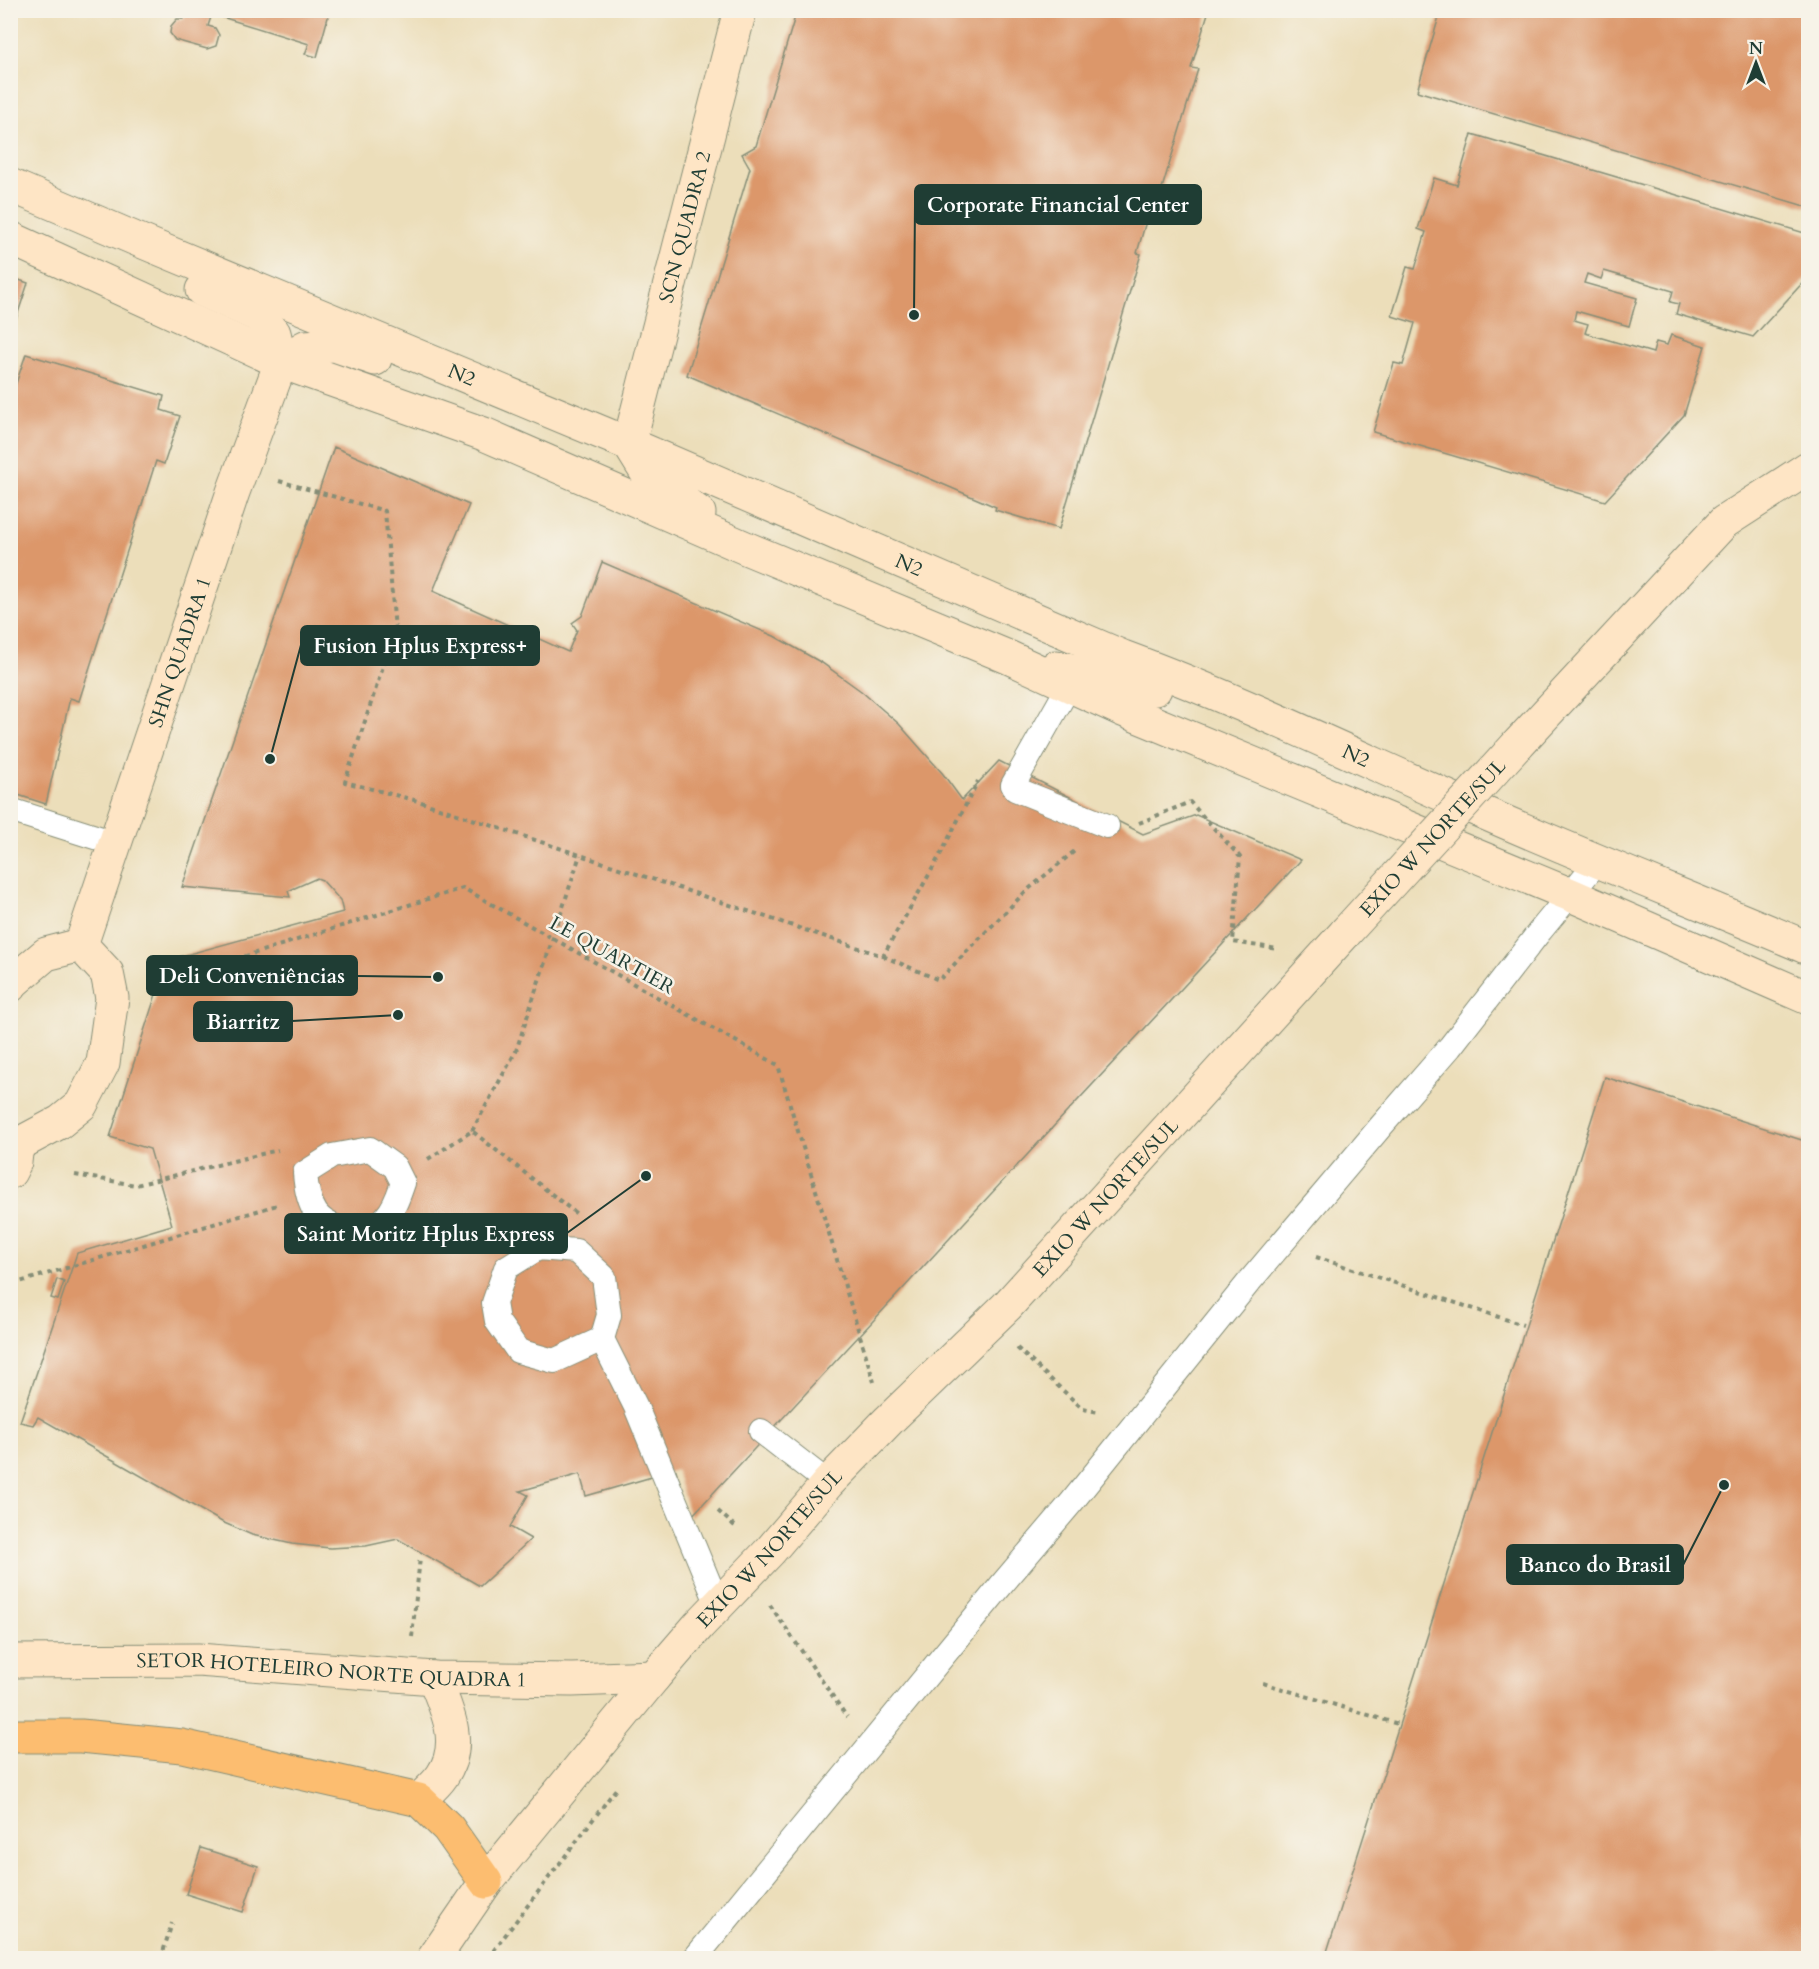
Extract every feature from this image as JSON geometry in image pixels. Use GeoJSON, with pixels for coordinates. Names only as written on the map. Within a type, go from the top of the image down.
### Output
{"type":"FeatureCollection","features":[{"type":"Feature","properties":{"kind":"highway"},"geometry":{"type":"LineString","coordinates":[[10,1736],[81,1736],[182,1746],[418,1800],[448,1827],[486,1882]]}},
{"type":"Feature","properties":{"kind":"main road","name":"SCN QUADRA 2"},"geometry":{"type":"LineString","coordinates":[[629,444],[740,10]]}},
{"type":"Feature","properties":{"kind":"main road","name":"N2"},"geometry":{"type":"LineString","coordinates":[[10,185],[629,444],[1571,895],[1809,998]]}},
{"type":"Feature","properties":{"kind":"main road","name":"N2"},"geometry":{"type":"LineString","coordinates":[[10,238],[281,362],[484,434],[748,549],[1008,657],[1069,686],[1122,682],[1162,691],[1180,690],[1193,683],[1597,862],[1809,948]]}},
{"type":"Feature","properties":{"kind":"main road"},"geometry":{"type":"LineString","coordinates":[[135,239],[192,285],[259,316],[274,333],[281,362],[305,346],[334,345],[395,365],[447,368]]}},
{"type":"Feature","properties":{"kind":"main road","name":"SHN QUADRA 1"},"geometry":{"type":"LineString","coordinates":[[81,945],[233,492],[281,362]]}},
{"type":"Feature","properties":{"kind":"main road"},"geometry":{"type":"LineString","coordinates":[[484,434],[579,459],[609,457],[629,444],[650,478],[748,549]]}},
{"type":"Feature","properties":{"kind":"main road","name":"EXIO W NORTE/SUL"},"geometry":{"type":"LineString","coordinates":[[434,1959],[486,1882],[654,1677],[770,1551],[828,1483],[889,1420],[1007,1306],[1517,745],[1724,522],[1809,468]]}},
{"type":"Feature","properties":{"kind":"main road"},"geometry":{"type":"LineString","coordinates":[[1008,657],[1122,682]]}},
{"type":"Feature","properties":{"kind":"main road"},"geometry":{"type":"LineString","coordinates":[[10,987],[46,954],[81,945],[107,973],[112,998],[103,1063],[81,1105],[60,1122],[13,1151]]}},
{"type":"Feature","properties":{"kind":"main road","name":"SETOR HOTELEIRO NORTE QUADRA 1"},"geometry":{"type":"LineString","coordinates":[[10,1661],[198,1660],[434,1677],[572,1680],[654,1677]]}},
{"type":"Feature","properties":{"kind":"main road"},"geometry":{"type":"LineString","coordinates":[[418,1800],[442,1776],[453,1752],[452,1722],[434,1677]]}},
{"type":"Feature","properties":{"kind":"lane"},"geometry":{"type":"LineString","coordinates":[[1069,686],[1013,785],[1015,789],[1118,826]]}},
{"type":"Feature","properties":{"kind":"lane"},"geometry":{"type":"LineString","coordinates":[[10,810],[114,843]]}},
{"type":"Feature","properties":{"kind":"lane"},"geometry":{"type":"LineString","coordinates":[[695,1959],[1280,1245],[1450,1047],[1597,862]]}},
{"type":"Feature","properties":{"kind":"lane"},"geometry":{"type":"LineString","coordinates":[[370,1149],[395,1167],[403,1183],[387,1217],[368,1230],[356,1231],[328,1226],[316,1213],[307,1192],[305,1173],[332,1156],[370,1149]]}},
{"type":"Feature","properties":{"kind":"lane"},"geometry":{"type":"LineString","coordinates":[[602,1339],[554,1361],[518,1351],[496,1322],[494,1303],[506,1268],[538,1248],[576,1251],[604,1277],[609,1315],[602,1339],[636,1407],[718,1605]]}},
{"type":"Feature","properties":{"kind":"lane"},"geometry":{"type":"LineString","coordinates":[[760,1431],[828,1483]]}},
{"type":"Feature","properties":{"kind":"path"},"geometry":{"type":"LineString","coordinates":[[274,480],[385,511],[395,630],[345,782],[418,801],[883,956],[939,980],[1025,892],[1079,848]]}},
{"type":"Feature","properties":{"kind":"path"},"geometry":{"type":"LineString","coordinates":[[1118,826],[1190,802],[1240,857],[1233,942],[1285,951]]}},
{"type":"Feature","properties":{"kind":"path"},"geometry":{"type":"LineString","coordinates":[[426,1161],[472,1131],[516,1051],[580,855]]}},
{"type":"Feature","properties":{"kind":"path"},"geometry":{"type":"LineString","coordinates":[[883,956],[939,857]]}},
{"type":"Feature","properties":{"kind":"path","name":"LE QUARTIER"},"geometry":{"type":"LineString","coordinates":[[112,998],[463,888],[778,1065],[874,1383]]}},
{"type":"Feature","properties":{"kind":"path"},"geometry":{"type":"LineString","coordinates":[[472,1131],[581,1218]]}},
{"type":"Feature","properties":{"kind":"path"},"geometry":{"type":"LineString","coordinates":[[75,1175],[135,1185],[281,1150]]}},
{"type":"Feature","properties":{"kind":"path"},"geometry":{"type":"LineString","coordinates":[[13,1284],[284,1203]]}},
{"type":"Feature","properties":{"kind":"path"},"geometry":{"type":"LineString","coordinates":[[1280,1245],[1523,1325]]}},
{"type":"Feature","properties":{"kind":"path"},"geometry":{"type":"LineString","coordinates":[[1016,1347],[1083,1409]]}},
{"type":"Feature","properties":{"kind":"path"},"geometry":{"type":"LineString","coordinates":[[412,1638],[420,1557]]}},
{"type":"Feature","properties":{"kind":"path"},"geometry":{"type":"LineString","coordinates":[[762,1613],[769,1604],[841,1708]]}},
{"type":"Feature","properties":{"kind":"path"},"geometry":{"type":"LineString","coordinates":[[1263,1683],[1398,1724]]}},
{"type":"Feature","properties":{"kind":"path"},"geometry":{"type":"LineString","coordinates":[[488,1959],[622,1781]]}},
{"type":"Feature","properties":{"kind":"path"},"geometry":{"type":"LineString","coordinates":[[167,1959],[163,1952],[172,1923]]}},
{"type":"Feature","properties":{"kind":"building"},"geometry":{"type":"Polygon","coordinates":[[[185,10],[330,10],[317,57],[305,54],[309,44],[212,14],[208,26],[215,28],[219,35],[216,46],[207,49],[175,40],[170,33],[171,26],[177,19],[183,19],[185,10]]]}},
{"type":"Feature","properties":{"kind":"building"},"geometry":{"type":"Polygon","coordinates":[[[797,10],[1209,10],[1191,68],[1198,69],[1160,195],[1154,193],[1137,253],[1141,254],[1059,529],[995,510],[996,507],[687,375],[750,168],[742,154],[756,146],[797,10]]]}},
{"type":"Feature","properties":{"kind":"building"},"geometry":{"type":"Polygon","coordinates":[[[1441,10],[1808,10],[1808,207],[1417,91],[1441,10]]]}},
{"type":"Feature","properties":{"kind":"building"},"geometry":{"type":"Polygon","coordinates":[[[1472,134],[1808,234],[1808,277],[1753,337],[1676,314],[1679,304],[1670,302],[1673,291],[1604,271],[1601,279],[1587,274],[1584,283],[1637,298],[1629,326],[1576,311],[1574,320],[1588,324],[1585,333],[1653,353],[1656,342],[1667,345],[1671,335],[1705,346],[1684,415],[1605,501],[1373,432],[1394,363],[1403,365],[1415,323],[1392,316],[1407,267],[1415,269],[1426,232],[1418,229],[1434,178],[1457,185],[1472,134]]]}},
{"type":"Feature","properties":{"kind":"building"},"geometry":{"type":"Polygon","coordinates":[[[10,277],[28,283],[11,334],[10,334],[10,277]]]}},
{"type":"Feature","properties":{"kind":"building"},"geometry":{"type":"Polygon","coordinates":[[[26,354],[164,396],[161,410],[180,416],[164,464],[156,461],[79,701],[70,698],[46,804],[15,794],[11,807],[10,401],[26,354]]]}},
{"type":"Feature","properties":{"kind":"building"},"geometry":{"type":"Polygon","coordinates":[[[334,447],[469,505],[433,591],[568,652],[577,630],[572,623],[582,616],[602,562],[774,636],[822,663],[861,691],[899,724],[943,774],[962,800],[999,761],[1143,834],[1196,815],[1301,860],[690,1518],[676,1470],[586,1496],[580,1474],[520,1491],[528,1495],[510,1527],[531,1539],[480,1586],[398,1539],[366,1546],[330,1548],[292,1544],[252,1535],[222,1522],[38,1417],[33,1425],[20,1422],[77,1253],[172,1225],[150,1149],[110,1137],[167,960],[343,912],[340,900],[322,880],[317,878],[288,891],[290,897],[182,887],[334,447]]]}},
{"type":"Feature","properties":{"kind":"building"},"geometry":{"type":"Polygon","coordinates":[[[1605,1077],[1808,1142],[1808,1958],[1325,1958],[1605,1077]]]}},
{"type":"Feature","properties":{"kind":"building"},"geometry":{"type":"Polygon","coordinates":[[[57,1279],[64,1282],[58,1300],[51,1298],[57,1279]]]}},
{"type":"Feature","properties":{"kind":"building"},"geometry":{"type":"Polygon","coordinates":[[[201,1848],[258,1866],[243,1912],[186,1894],[201,1848]]]}},
{"type":"Feature","properties":{"kind":"place","name":"Corporate Financial Center"},"geometry":{"type":"Point","coordinates":[914,315]}},
{"type":"Feature","properties":{"kind":"place","name":"Fusion Hplus Express+"},"geometry":{"type":"Point","coordinates":[270,759]}},
{"type":"Feature","properties":{"kind":"place","name":"Deli Conveniências"},"geometry":{"type":"Point","coordinates":[438,977]}},
{"type":"Feature","properties":{"kind":"place","name":"Biarritz"},"geometry":{"type":"Point","coordinates":[398,1015]}},
{"type":"Feature","properties":{"kind":"place","name":"Saint Moritz Hplus Express"},"geometry":{"type":"Point","coordinates":[646,1176]}},
{"type":"Feature","properties":{"kind":"place","name":"Banco do Brasil"},"geometry":{"type":"Point","coordinates":[1724,1485]}}]}
